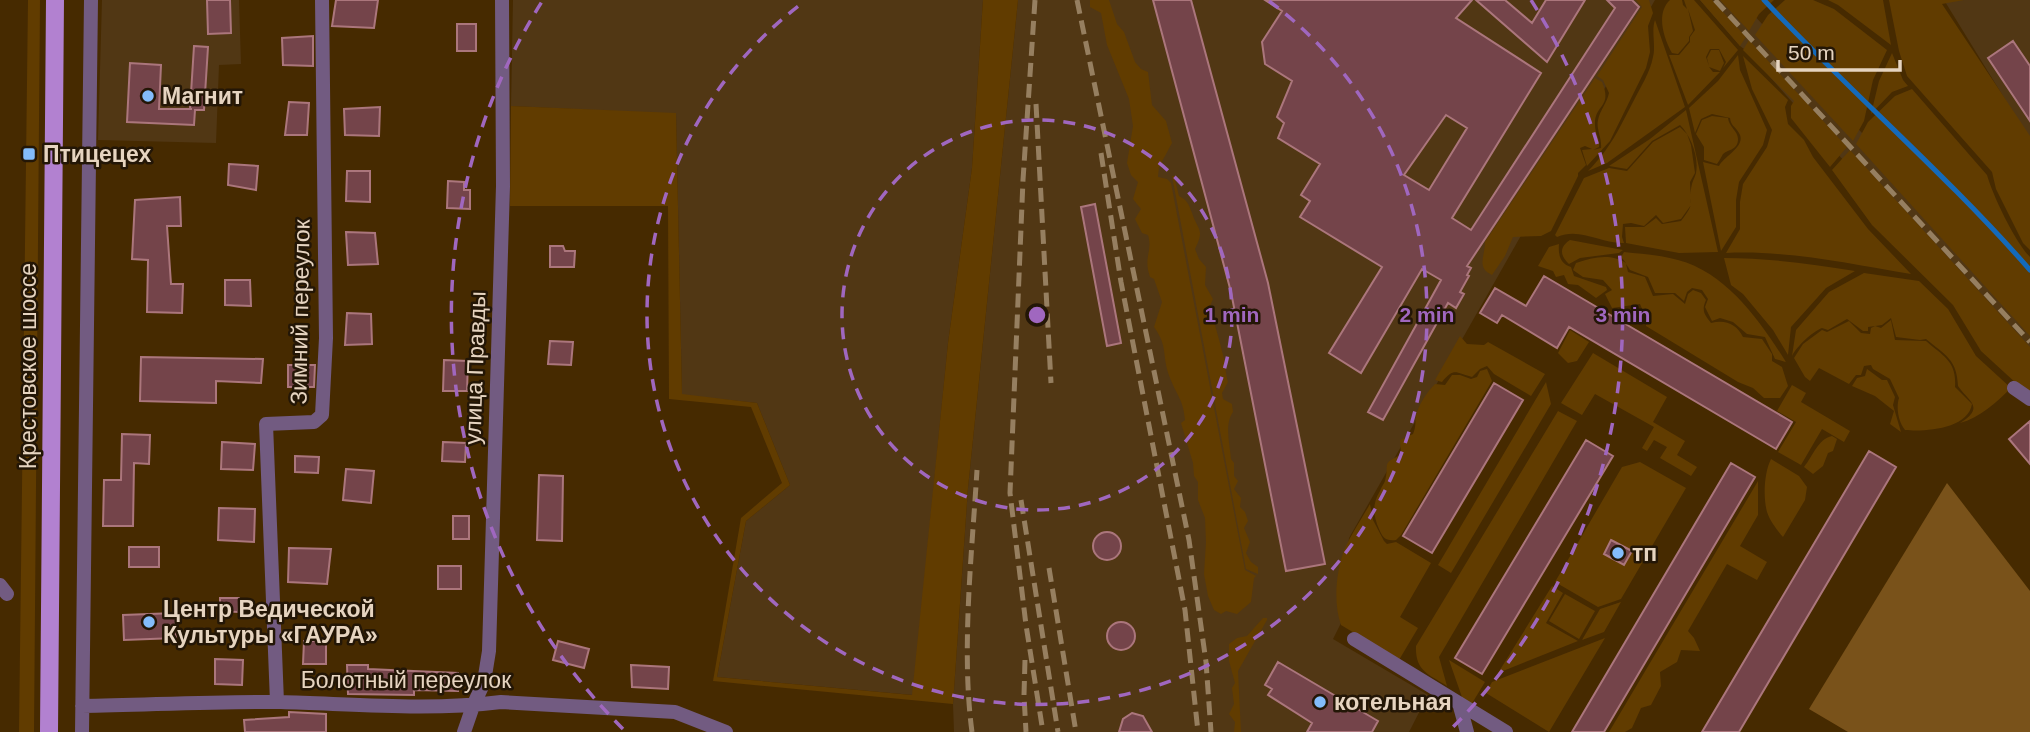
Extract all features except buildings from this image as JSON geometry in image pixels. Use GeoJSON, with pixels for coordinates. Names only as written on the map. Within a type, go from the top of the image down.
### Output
{"type":"FeatureCollection","features":[{"type":"Feature","properties":{"kind":"main road","name":"Крестовское шоссе"},"geometry":{"type":"LineString","coordinates":[[49,732],[55,0]]}},
{"type":"Feature","properties":{"kind":"street"},"geometry":{"type":"LineString","coordinates":[[82,732],[91,0]]}},
{"type":"Feature","properties":{"kind":"street","name":"Зимний переулок"},"geometry":{"type":"LineString","coordinates":[[277,702],[266,425],[314,422],[322,415],[326,338],[322,0]]}},
{"type":"Feature","properties":{"kind":"street","name":"улица Правды"},"geometry":{"type":"LineString","coordinates":[[464,732],[472,706],[484,682],[489,651],[503,186],[502,0]]}},
{"type":"Feature","properties":{"kind":"street"},"geometry":{"type":"LineString","coordinates":[[2014,388],[2030,399]]}},
{"type":"Feature","properties":{"kind":"street"},"geometry":{"type":"LineString","coordinates":[[1354,639],[1506,732]]}},
{"type":"Feature","properties":{"kind":"street","name":"Болотный переулок"},"geometry":{"type":"LineString","coordinates":[[82,706],[277,702],[472,706],[501,702],[675,712],[726,732]]}},
{"type":"Feature","properties":{"kind":"street"},"geometry":{"type":"LineString","coordinates":[[1459,703],[1467,732]]}},
{"type":"Feature","properties":{"kind":"shaded area"},"geometry":{"type":"Polygon","coordinates":[[[28,0],[40,0],[34,732],[19,732],[28,0]]]}},
{"type":"Feature","properties":{"kind":"shaded area"},"geometry":{"type":"Polygon","coordinates":[[[102,0],[239,0],[241,64],[219,65],[216,143],[98,140],[102,0]]]}},
{"type":"Feature","properties":{"kind":"shaded area"},"geometry":{"type":"Polygon","coordinates":[[[513,0],[983,0],[972,168],[948,343],[913,695],[717,677],[746,521],[790,485],[757,403],[682,395],[676,114],[511,106],[513,0]]]}},
{"type":"Feature","properties":{"kind":"shaded area"},"geometry":{"type":"Polygon","coordinates":[[[983,0],[1018,0],[968,488],[953,704],[713,681],[741,518],[782,483],[751,407],[669,399],[668,206],[510,206],[511,106],[676,113],[682,394],[757,403],[790,485],[746,521],[717,677],[912,695],[948,343],[972,168],[983,0]]]}},
{"type":"Feature","properties":{"kind":"shaded area"},"geometry":{"type":"Polygon","coordinates":[[[1018,0],[1655,0],[1349,538],[1342,621],[1333,639],[1428,695],[1409,732],[954,732],[953,704],[968,488],[1018,0]]]}},
{"type":"Feature","properties":{"kind":"shaded area"},"geometry":{"type":"Polygon","coordinates":[[[1090,0],[1109,0],[1135,62],[1148,72],[1152,105],[1166,121],[1172,143],[1159,167],[1158,177],[1171,183],[1245,570],[1256,576],[1251,602],[1237,614],[1226,611],[1221,614],[1214,610],[1208,596],[1204,574],[1205,518],[1198,500],[1198,482],[1194,476],[1193,463],[1181,423],[1185,420],[1183,407],[1167,370],[1162,341],[1154,327],[1162,302],[1148,270],[1148,235],[1142,233],[1135,219],[1141,209],[1133,199],[1138,182],[1131,175],[1127,163],[1133,126],[1129,99],[1107,45],[1101,13],[1090,7],[1090,0]]]}},
{"type":"Feature","properties":{"kind":"shaded area"},"geometry":{"type":"Polygon","coordinates":[[[1636,0],[1649,0],[1653,13],[1648,26],[1650,52],[1646,68],[1610,141],[1587,166],[1582,150],[1592,149],[1585,146],[1580,148],[1586,165],[1578,173],[1551,231],[1541,236],[1513,237],[1505,256],[1492,275],[1484,269],[1482,261],[1485,242],[1595,78],[1602,82],[1605,90],[1604,101],[1595,118],[1599,147],[1593,150],[1601,148],[1598,120],[1609,93],[1603,80],[1597,76],[1642,7],[1636,0]]]}},
{"type":"Feature","properties":{"kind":"shaded area"},"geometry":{"type":"Polygon","coordinates":[[[1670,0],[1682,0],[1687,9],[1684,0],[1694,0],[1738,50],[1723,68],[1726,62],[1719,49],[1710,49],[1706,57],[1709,66],[1707,58],[1711,50],[1719,50],[1724,63],[1720,71],[1709,67],[1713,72],[1720,72],[1688,105],[1669,55],[1679,55],[1690,42],[1695,30],[1688,9],[1693,31],[1689,37],[1689,41],[1678,54],[1672,53],[1662,25],[1663,12],[1670,0]]]}},
{"type":"Feature","properties":{"kind":"shaded area"},"geometry":{"type":"Polygon","coordinates":[[[1700,0],[1740,0],[2030,316],[2030,402],[1998,336],[1700,0]]]}},
{"type":"Feature","properties":{"kind":"shaded area"},"geometry":{"type":"Polygon","coordinates":[[[1700,0],[1712,0],[1746,37],[1740,46],[1700,0]]]}},
{"type":"Feature","properties":{"kind":"shaded area"},"geometry":{"type":"Polygon","coordinates":[[[1720,0],[1774,0],[1759,14],[1749,31],[1720,0]]]}},
{"type":"Feature","properties":{"kind":"shaded area"},"geometry":{"type":"Polygon","coordinates":[[[1785,0],[1813,0],[1834,9],[1887,50],[1873,80],[1864,121],[1853,141],[1755,35],[1768,15],[1785,0]]]}},
{"type":"Feature","properties":{"kind":"shaded area"},"geometry":{"type":"Polygon","coordinates":[[[1828,0],[1883,0],[1891,45],[1838,5],[1828,0]]]}},
{"type":"Feature","properties":{"kind":"shaded area"},"geometry":{"type":"Polygon","coordinates":[[[1889,0],[1964,0],[1942,4],[2030,136],[2030,250],[2023,243],[1996,189],[1992,172],[1907,76],[1889,0]]]}},
{"type":"Feature","properties":{"kind":"shaded area"},"geometry":{"type":"Polygon","coordinates":[[[1944,0],[2030,0],[2030,140],[1944,0]]]}},
{"type":"Feature","properties":{"kind":"shaded area"},"geometry":{"type":"Polygon","coordinates":[[[1655,20],[1685,107],[1607,163],[1588,171],[1614,138],[1647,75],[1654,52],[1655,20]]]}},
{"type":"Feature","properties":{"kind":"shaded area"},"geometry":{"type":"Polygon","coordinates":[[[1749,40],[1847,147],[1830,167],[1791,118],[1794,101],[1743,50],[1749,40]]]}},
{"type":"Feature","properties":{"kind":"shaded area"},"geometry":{"type":"Polygon","coordinates":[[[1892,53],[1908,86],[1892,92],[1871,114],[1879,81],[1892,53]]]}},
{"type":"Feature","properties":{"kind":"shaded area"},"geometry":{"type":"Polygon","coordinates":[[[1738,55],[1740,70],[1767,130],[1763,145],[1739,182],[1736,227],[1721,251],[1703,162],[1719,166],[1738,147],[1741,138],[1730,118],[1712,114],[1701,119],[1695,133],[1689,108],[1718,81],[1738,55]]]}},
{"type":"Feature","properties":{"kind":"shaded area"},"geometry":{"type":"Polygon","coordinates":[[[1743,56],[1788,100],[1785,107],[1788,124],[1804,140],[1813,157],[1868,229],[1911,274],[1796,256],[1726,253],[1740,229],[1743,184],[1767,147],[1772,130],[1752,89],[1743,56]]]}},
{"type":"Feature","properties":{"kind":"shaded area"},"geometry":{"type":"Polygon","coordinates":[[[1912,89],[1987,175],[2005,218],[2030,257],[2030,336],[1856,144],[1868,122],[1895,96],[1912,89]]]}},
{"type":"Feature","properties":{"kind":"shaded area"},"geometry":{"type":"Polygon","coordinates":[[[1686,110],[1718,252],[1679,253],[1626,243],[1625,227],[1644,227],[1656,218],[1662,224],[1681,221],[1691,205],[1692,183],[1697,167],[1695,154],[1691,141],[1680,125],[1652,141],[1627,169],[1609,166],[1650,139],[1686,110]]]}},
{"type":"Feature","properties":{"kind":"shaded area"},"geometry":{"type":"Polygon","coordinates":[[[1712,116],[1728,118],[1738,139],[1733,149],[1723,154],[1717,164],[1704,160],[1704,147],[1696,134],[1702,120],[1712,116]]]}},
{"type":"Feature","properties":{"kind":"shaded area"},"geometry":{"type":"Polygon","coordinates":[[[1680,127],[1687,134],[1691,145],[1695,173],[1690,182],[1691,205],[1681,219],[1663,223],[1656,215],[1644,226],[1623,224],[1624,243],[1574,234],[1557,237],[1555,235],[1584,178],[1609,168],[1627,171],[1653,142],[1680,127]]]}},
{"type":"Feature","properties":{"kind":"shaded area"},"geometry":{"type":"Polygon","coordinates":[[[1850,150],[2030,347],[2030,394],[1981,351],[1953,305],[1872,225],[1832,170],[1850,150]]]}},
{"type":"Feature","properties":{"kind":"shaded area"},"geometry":{"type":"Polygon","coordinates":[[[1172,176],[1179,196],[1187,203],[1200,230],[1195,249],[1206,267],[1205,285],[1213,299],[1210,306],[1228,382],[1222,393],[1223,399],[1232,404],[1228,435],[1234,476],[1238,481],[1234,489],[1241,498],[1240,507],[1248,521],[1244,528],[1250,542],[1246,553],[1258,567],[1258,574],[1246,569],[1172,176]]]}},
{"type":"Feature","properties":{"kind":"shaded area"},"geometry":{"type":"Polygon","coordinates":[[[1570,240],[1623,250],[1619,253],[1580,258],[1569,264],[1562,252],[1570,240]]]}},
{"type":"Feature","properties":{"kind":"shaded area"},"geometry":{"type":"Polygon","coordinates":[[[1559,244],[1560,258],[1564,264],[1571,267],[1574,276],[1606,287],[1607,290],[1596,298],[1578,285],[1568,284],[1564,275],[1556,277],[1553,271],[1538,266],[1549,247],[1559,244]]]}},
{"type":"Feature","properties":{"kind":"shaded area"},"geometry":{"type":"Polygon","coordinates":[[[1624,252],[1658,256],[1696,266],[1741,300],[1786,362],[1775,359],[1765,337],[1747,334],[1733,322],[1720,318],[1712,321],[1705,307],[1708,299],[1702,290],[1692,288],[1687,292],[1684,301],[1675,293],[1655,293],[1648,277],[1630,270],[1626,264],[1628,272],[1645,277],[1653,296],[1673,294],[1685,304],[1688,294],[1693,290],[1701,293],[1706,300],[1704,313],[1711,323],[1726,322],[1734,326],[1743,337],[1762,339],[1772,354],[1772,361],[1782,367],[1788,386],[1780,398],[1764,398],[1753,388],[1738,382],[1646,326],[1646,318],[1640,304],[1612,308],[1605,294],[1612,290],[1603,280],[1583,277],[1573,270],[1576,263],[1595,258],[1608,257],[1626,263],[1621,257],[1624,252]]]}},
{"type":"Feature","properties":{"kind":"shaded area"},"geometry":{"type":"Polygon","coordinates":[[[1724,258],[1790,262],[1855,271],[1826,288],[1791,327],[1788,355],[1773,330],[1743,294],[1731,285],[1724,258]]]}},
{"type":"Feature","properties":{"kind":"shaded area"},"geometry":{"type":"Polygon","coordinates":[[[1864,273],[1919,281],[1948,309],[1976,356],[2011,388],[1981,413],[1960,423],[1972,413],[1973,408],[1958,386],[1952,363],[1926,339],[1896,337],[1891,318],[1882,325],[1868,327],[1868,331],[1863,331],[1847,319],[1828,330],[1822,328],[1805,340],[1792,356],[1796,330],[1829,292],[1864,273]]]}},
{"type":"Feature","properties":{"kind":"shaded area"},"geometry":{"type":"Polygon","coordinates":[[[1891,320],[1895,340],[1926,341],[1948,360],[1954,371],[1955,387],[1972,404],[1963,419],[1945,427],[1905,430],[1898,414],[1899,398],[1890,379],[1871,365],[1864,366],[1861,375],[1856,375],[1849,384],[1819,368],[1810,381],[1794,358],[1803,344],[1822,330],[1827,332],[1849,321],[1861,333],[1870,334],[1871,328],[1881,328],[1891,320]]]}},
{"type":"Feature","properties":{"kind":"shaded area"},"geometry":{"type":"Polygon","coordinates":[[[1570,330],[1589,342],[1577,361],[1568,363],[1558,353],[1570,330]]]}},
{"type":"Feature","properties":{"kind":"shaded area"},"geometry":{"type":"Polygon","coordinates":[[[1460,336],[1467,344],[1484,345],[1488,342],[1545,374],[1531,396],[1494,374],[1487,366],[1472,377],[1456,372],[1442,382],[1435,380],[1460,336]]]}},
{"type":"Feature","properties":{"kind":"shaded area"},"geometry":{"type":"Polygon","coordinates":[[[1593,353],[1667,397],[1653,422],[1685,441],[1677,455],[1697,467],[1691,476],[1660,458],[1667,447],[1654,440],[1647,451],[1642,448],[1654,427],[1595,394],[1582,415],[1561,403],[1593,353]]]}},
{"type":"Feature","properties":{"kind":"shaded area"},"geometry":{"type":"Polygon","coordinates":[[[1487,369],[1492,381],[1401,535],[1396,540],[1385,538],[1376,519],[1376,500],[1385,481],[1388,463],[1401,455],[1400,440],[1413,434],[1417,412],[1423,399],[1435,384],[1445,385],[1452,375],[1471,379],[1487,369]]]}},
{"type":"Feature","properties":{"kind":"shaded area"},"geometry":{"type":"Polygon","coordinates":[[[1867,369],[1882,380],[1887,380],[1895,397],[1893,405],[1901,432],[1890,424],[1894,411],[1875,396],[1852,386],[1857,378],[1865,376],[1867,369]]]}},
{"type":"Feature","properties":{"kind":"shaded area"},"geometry":{"type":"Polygon","coordinates":[[[1546,382],[1551,404],[1451,573],[1438,565],[1546,382]]]}},
{"type":"Feature","properties":{"kind":"shaded area"},"geometry":{"type":"Polygon","coordinates":[[[1792,385],[1806,393],[1801,402],[1850,431],[1844,442],[1822,429],[1801,465],[1778,452],[1796,422],[1777,411],[1792,385]]]}},
{"type":"Feature","properties":{"kind":"shaded area"},"geometry":{"type":"Polygon","coordinates":[[[1558,411],[1577,421],[1439,657],[1447,686],[1420,666],[1416,646],[1558,411]]]}},
{"type":"Feature","properties":{"kind":"shaded area"},"geometry":{"type":"Polygon","coordinates":[[[1832,436],[1837,439],[1833,451],[1828,453],[1823,466],[1813,474],[1804,467],[1819,444],[1832,436]]]}},
{"type":"Feature","properties":{"kind":"shaded area"},"geometry":{"type":"Polygon","coordinates":[[[1771,459],[1799,476],[1807,487],[1805,500],[1783,537],[1770,519],[1766,506],[1766,478],[1771,459]]]}},
{"type":"Feature","properties":{"kind":"shaded area"},"geometry":{"type":"Polygon","coordinates":[[[1640,462],[1686,488],[1621,599],[1598,607],[1555,582],[1622,467],[1640,462]]]}},
{"type":"Feature","properties":{"kind":"shaded area"},"geometry":{"type":"Polygon","coordinates":[[[1758,481],[1758,515],[1740,546],[1767,562],[1757,580],[1727,564],[1688,631],[1700,651],[1681,650],[1677,662],[1660,672],[1661,686],[1651,705],[1641,708],[1632,728],[1625,732],[1609,732],[1758,481]]]}},
{"type":"Feature","properties":{"kind":"shaded area"},"geometry":{"type":"Polygon","coordinates":[[[1947,483],[2030,591],[2030,732],[1848,732],[1809,709],[1947,483]]]}},
{"type":"Feature","properties":{"kind":"shaded area"},"geometry":{"type":"Polygon","coordinates":[[[1370,504],[1373,520],[1387,544],[1396,542],[1431,563],[1400,617],[1418,628],[1399,660],[1341,625],[1337,607],[1342,557],[1370,504]]]}},
{"type":"Feature","properties":{"kind":"shaded area"},"geometry":{"type":"Polygon","coordinates":[[[1552,586],[1563,593],[1546,623],[1578,641],[1498,673],[1552,586]]]}},
{"type":"Feature","properties":{"kind":"shaded area"},"geometry":{"type":"Polygon","coordinates":[[[1565,594],[1595,611],[1579,639],[1549,621],[1565,594]]]}},
{"type":"Feature","properties":{"kind":"shaded area"},"geometry":{"type":"Polygon","coordinates":[[[1621,602],[1604,632],[1582,640],[1600,609],[1621,602]]]}},
{"type":"Feature","properties":{"kind":"shaded area"},"geometry":{"type":"Polygon","coordinates":[[[1263,618],[1267,620],[1238,671],[1241,732],[1234,732],[1235,722],[1229,714],[1234,704],[1232,688],[1235,683],[1229,661],[1229,644],[1237,638],[1247,636],[1263,618]]]}},
{"type":"Feature","properties":{"kind":"shaded area"},"geometry":{"type":"Polygon","coordinates":[[[1605,638],[1549,732],[1486,693],[1492,682],[1605,638]]]}},
{"type":"Feature","properties":{"kind":"shaded area"},"geometry":{"type":"Polygon","coordinates":[[[1449,660],[1485,682],[1471,705],[1463,700],[1449,660]]]}},
{"type":"Feature","properties":{"kind":"waterway"},"geometry":{"type":"LineString","coordinates":[[1764,0],[1966,201],[2030,270]]}},
{"type":"Feature","properties":{"kind":"railway"},"geometry":{"type":"LineString","coordinates":[[1035,0],[1023,180],[1010,493],[1026,625],[1043,732]]}},
{"type":"Feature","properties":{"kind":"railway"},"geometry":{"type":"LineString","coordinates":[[1077,0],[1189,540],[1206,662],[1211,732]]}},
{"type":"Feature","properties":{"kind":"railway"},"geometry":{"type":"LineString","coordinates":[[1715,0],[2030,342]]}},
{"type":"Feature","properties":{"kind":"railway"},"geometry":{"type":"LineString","coordinates":[[1036,104],[1051,383]]}},
{"type":"Feature","properties":{"kind":"railway"},"geometry":{"type":"LineString","coordinates":[[1101,153],[1121,282],[1185,610],[1198,732]]}},
{"type":"Feature","properties":{"kind":"railway"},"geometry":{"type":"LineString","coordinates":[[972,732],[967,635],[977,470]]}},
{"type":"Feature","properties":{"kind":"railway"},"geometry":{"type":"LineString","coordinates":[[1021,500],[1058,732]]}},
{"type":"Feature","properties":{"kind":"railway"},"geometry":{"type":"LineString","coordinates":[[1049,568],[1076,732]]}},
{"type":"Feature","properties":{"kind":"railway"},"geometry":{"type":"LineString","coordinates":[[1025,660],[1026,732]]}},
{"type":"Feature","properties":{"kind":"place","name":"Магнит"},"geometry":{"type":"Point","coordinates":[148,96]}},
{"type":"Feature","properties":{"kind":"place","name":"Птицецех"},"geometry":{"type":"Point","coordinates":[29,154]}},
{"type":"Feature","properties":{"kind":"place","name":"тп"},"geometry":{"type":"Point","coordinates":[1618,553]}},
{"type":"Feature","properties":{"kind":"place","name":"Центр Ведической Культуры «ГАУРА»"},"geometry":{"type":"Point","coordinates":[149,622]}},
{"type":"Feature","properties":{"kind":"place","name":"котельная"},"geometry":{"type":"Point","coordinates":[1320,702]}}]}
